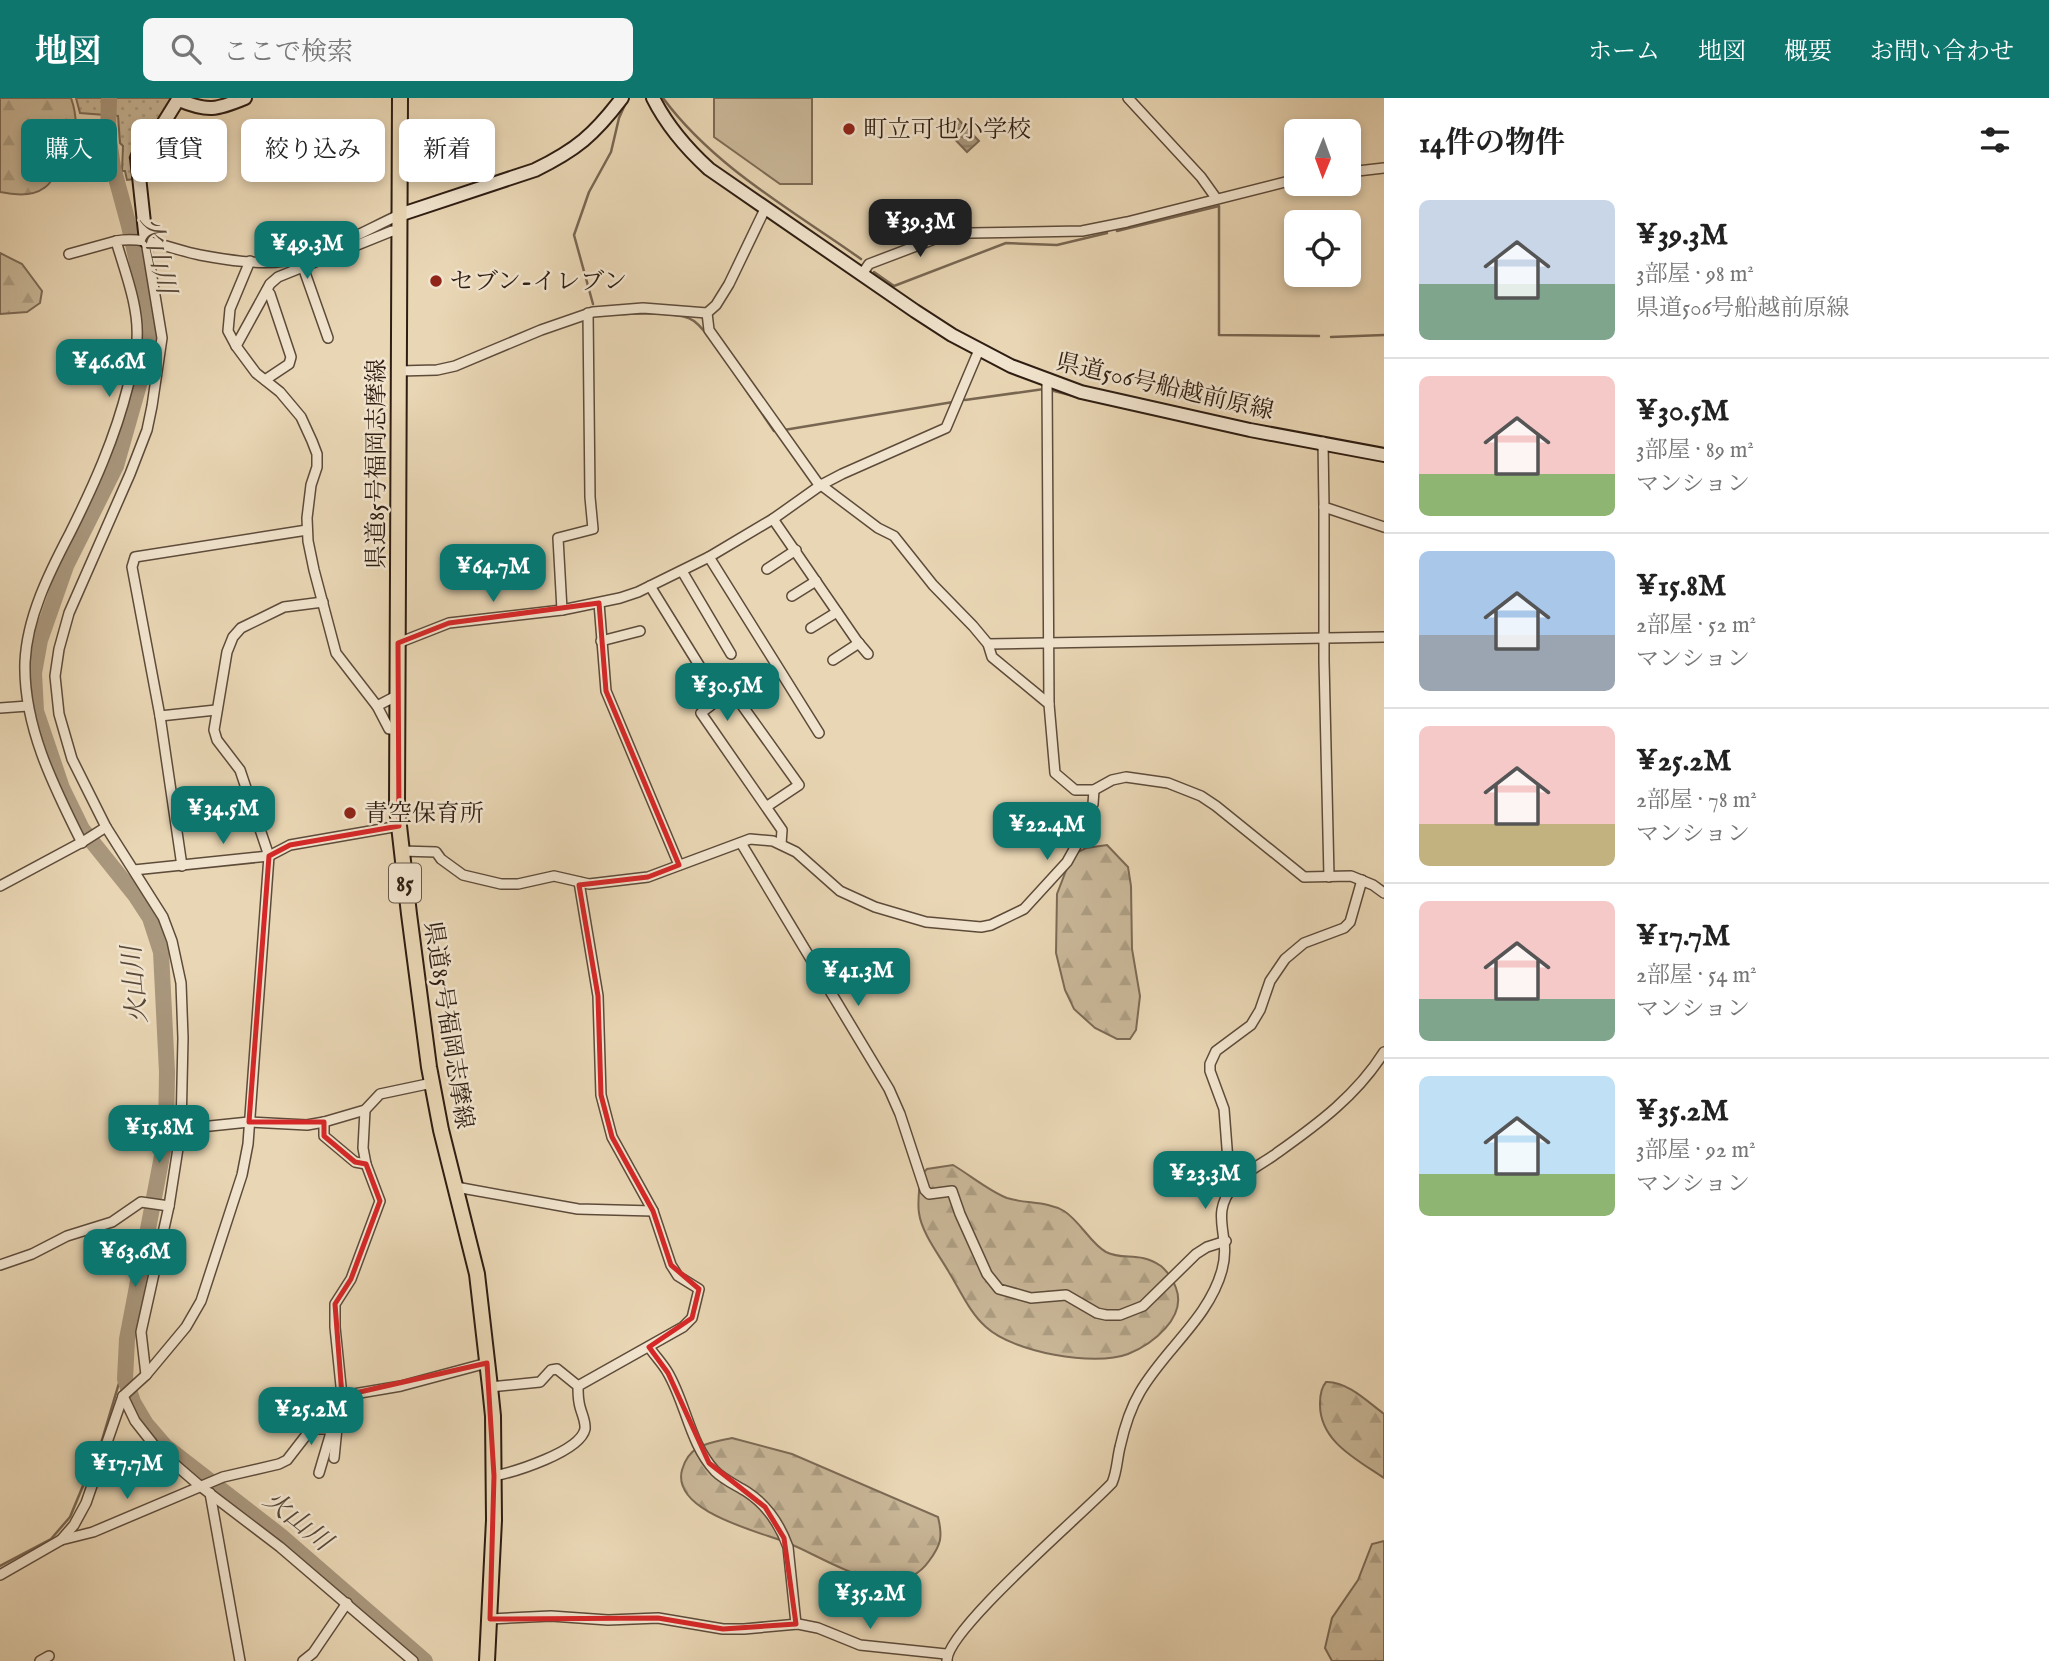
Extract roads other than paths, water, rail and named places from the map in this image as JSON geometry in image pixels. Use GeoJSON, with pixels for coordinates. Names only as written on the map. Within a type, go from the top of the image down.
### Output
{"type":"FeatureCollection","features":[{"type":"Feature","properties":{"kind":"main road"},"geometry":{"type":"LineString","coordinates":[[144,241],[137,158],[143,143],[163,124],[179,99],[200,108],[212,109],[245,98]]}},
{"type":"Feature","properties":{"kind":"main road","name":"県道85号福岡志摩線"},"geometry":{"type":"LineString","coordinates":[[400,98],[397,729],[399,826],[432,1083],[477,1274],[491,1387],[494,1476],[487,1661]]}},
{"type":"Feature","properties":{"kind":"main road"},"geometry":{"type":"LineString","coordinates":[[399,215],[535,170],[554,161],[585,141],[622,98]]}},
{"type":"Feature","properties":{"kind":"main road","name":"県道506号船越前原線"},"geometry":{"type":"LineString","coordinates":[[653,98],[663,117],[688,149],[709,169],[915,311],[979,350],[1048,387],[1384,455]]}},
{"type":"Feature","properties":{"kind":"street"},"geometry":{"type":"LineString","coordinates":[[1128,98],[1201,177],[1216,198]]}},
{"type":"Feature","properties":{"kind":"street"},"geometry":{"type":"LineString","coordinates":[[1362,171],[1384,168]]}},
{"type":"Feature","properties":{"kind":"street"},"geometry":{"type":"LineString","coordinates":[[862,274],[869,264],[940,237],[970,233],[1082,231],[1284,182]]}},
{"type":"Feature","properties":{"kind":"street"},"geometry":{"type":"LineString","coordinates":[[765,209],[729,284],[707,313],[709,330],[817,482],[878,528],[894,536],[933,585],[988,644],[992,657],[1049,704]]}},
{"type":"Feature","properties":{"kind":"street"},"geometry":{"type":"LineString","coordinates":[[69,254],[118,240],[144,241],[202,256],[250,261],[287,261],[399,215]]}},
{"type":"Feature","properties":{"kind":"street"},"geometry":{"type":"LineString","coordinates":[[236,346],[270,284],[278,277],[392,231],[399,232]]}},
{"type":"Feature","properties":{"kind":"street"},"geometry":{"type":"LineString","coordinates":[[83,842],[55,787],[28,706],[25,663],[32,620],[54,564],[105,461],[121,414],[133,365],[137,338],[135,312],[118,240]]}},
{"type":"Feature","properties":{"kind":"street"},"geometry":{"type":"LineString","coordinates":[[144,241],[163,338],[157,383],[147,430],[69,613],[55,676],[59,714],[72,759],[106,827],[163,918],[178,968],[183,1023],[181,1129],[141,1332],[146,1375]]}},
{"type":"Feature","properties":{"kind":"street"},"geometry":{"type":"LineString","coordinates":[[250,261],[234,295],[228,331],[256,373],[280,392],[301,417],[317,454],[317,467],[308,504],[307,530],[314,570],[336,653],[377,706],[389,729],[397,729]]}},
{"type":"Feature","properties":{"kind":"street"},"geometry":{"type":"LineString","coordinates":[[303,267],[328,338]]}},
{"type":"Feature","properties":{"kind":"street"},"geometry":{"type":"LineString","coordinates":[[265,380],[289,363],[291,357],[267,290]]}},
{"type":"Feature","properties":{"kind":"street"},"geometry":{"type":"LineString","coordinates":[[399,371],[438,370],[455,366],[587,313],[643,308],[707,313]]}},
{"type":"Feature","properties":{"kind":"street"},"geometry":{"type":"LineString","coordinates":[[562,610],[558,538],[593,529],[590,497],[587,313]]}},
{"type":"Feature","properties":{"kind":"street"},"geometry":{"type":"LineString","coordinates":[[398,643],[449,623],[562,610],[620,598],[682,571],[773,519],[821,485],[946,428],[979,350]]}},
{"type":"Feature","properties":{"kind":"street"},"geometry":{"type":"LineString","coordinates":[[1048,387],[1049,704],[1055,773],[1075,790],[1094,790],[1112,780],[1126,777],[1154,780],[1184,789],[1216,806],[1304,877],[1351,876],[1384,893]]}},
{"type":"Feature","properties":{"kind":"street"},"geometry":{"type":"LineString","coordinates":[[1322,442],[1329,877]]}},
{"type":"Feature","properties":{"kind":"street"},"geometry":{"type":"LineString","coordinates":[[1325,507],[1384,527]]}},
{"type":"Feature","properties":{"kind":"street"},"geometry":{"type":"LineString","coordinates":[[773,519],[868,653]]}},
{"type":"Feature","properties":{"kind":"street"},"geometry":{"type":"LineString","coordinates":[[182,866],[160,716],[132,567],[135,556],[307,530]]}},
{"type":"Feature","properties":{"kind":"street"},"geometry":{"type":"LineString","coordinates":[[766,569],[796,550]]}},
{"type":"Feature","properties":{"kind":"street"},"geometry":{"type":"LineString","coordinates":[[709,557],[819,733]]}},
{"type":"Feature","properties":{"kind":"street"},"geometry":{"type":"LineString","coordinates":[[682,571],[731,654]]}},
{"type":"Feature","properties":{"kind":"street"},"geometry":{"type":"LineString","coordinates":[[792,596],[816,580]]}},
{"type":"Feature","properties":{"kind":"street"},"geometry":{"type":"LineString","coordinates":[[650,586],[720,699]]}},
{"type":"Feature","properties":{"kind":"street"},"geometry":{"type":"LineString","coordinates":[[61,1540],[86,1503],[123,1396],[146,1375],[186,1327],[201,1301],[242,1175],[248,1144],[269,856],[240,769],[216,740],[216,710],[227,652],[241,628],[284,607],[323,602]]}},
{"type":"Feature","properties":{"kind":"street"},"geometry":{"type":"LineString","coordinates":[[599,603],[606,691],[679,865]]}},
{"type":"Feature","properties":{"kind":"street"},"geometry":{"type":"LineString","coordinates":[[811,628],[837,611]]}},
{"type":"Feature","properties":{"kind":"street"},"geometry":{"type":"LineString","coordinates":[[601,641],[640,631]]}},
{"type":"Feature","properties":{"kind":"street"},"geometry":{"type":"LineString","coordinates":[[988,644],[1384,637]]}},
{"type":"Feature","properties":{"kind":"street"},"geometry":{"type":"LineString","coordinates":[[834,660],[859,643]]}},
{"type":"Feature","properties":{"kind":"street"},"geometry":{"type":"LineString","coordinates":[[766,807],[799,785],[731,690],[701,713],[766,807],[782,830],[781,844]]}},
{"type":"Feature","properties":{"kind":"street"},"geometry":{"type":"LineString","coordinates":[[377,706],[398,695]]}},
{"type":"Feature","properties":{"kind":"street"},"geometry":{"type":"LineString","coordinates":[[0,708],[28,706]]}},
{"type":"Feature","properties":{"kind":"street"},"geometry":{"type":"LineString","coordinates":[[160,716],[216,710]]}},
{"type":"Feature","properties":{"kind":"street"},"geometry":{"type":"LineString","coordinates":[[401,851],[436,852],[463,875],[501,884],[518,884],[555,876],[589,884],[648,877],[750,839],[781,844],[796,852],[840,891],[875,907],[926,922],[981,927],[1024,909],[1067,862],[1093,804],[1094,790]]}},
{"type":"Feature","properties":{"kind":"street"},"geometry":{"type":"LineString","coordinates":[[134,870],[269,856],[289,845],[399,826]]}},
{"type":"Feature","properties":{"kind":"street"},"geometry":{"type":"LineString","coordinates":[[0,886],[106,827]]}},
{"type":"Feature","properties":{"kind":"street"},"geometry":{"type":"LineString","coordinates":[[741,843],[889,1089],[925,1190],[929,1194],[953,1191],[986,1274],[999,1289],[1031,1298],[1066,1295],[1097,1313],[1120,1315],[1143,1306],[1196,1254],[1226,1241]]}},
{"type":"Feature","properties":{"kind":"street"},"geometry":{"type":"LineString","coordinates":[[1234,1185],[1228,1161],[1224,1109],[1210,1071],[1212,1057],[1216,1051],[1251,1025],[1260,1010],[1270,981],[1285,959],[1304,943],[1344,928],[1350,922],[1362,880]]}},
{"type":"Feature","properties":{"kind":"street"},"geometry":{"type":"LineString","coordinates":[[578,1386],[683,1326],[692,1318],[699,1289],[678,1276],[671,1265],[653,1211],[612,1137],[601,1095],[597,985],[579,882]]}},
{"type":"Feature","properties":{"kind":"street"},"geometry":{"type":"LineString","coordinates":[[489,1619],[551,1616],[608,1620],[658,1618],[723,1629],[796,1624],[807,1625],[860,1645],[947,1657],[999,1591],[1112,1483],[1123,1436],[1139,1394],[1213,1295],[1222,1269],[1226,1241],[1220,1211],[1234,1185],[1346,1100],[1384,1052]]}},
{"type":"Feature","properties":{"kind":"street"},"geometry":{"type":"LineString","coordinates":[[181,1129],[249,1122],[307,1125],[324,1122],[365,1110],[380,1094],[432,1083]]}},
{"type":"Feature","properties":{"kind":"street"},"geometry":{"type":"LineString","coordinates":[[319,1473],[335,1428],[342,1396],[335,1304],[351,1279],[380,1201],[363,1148],[365,1110]]}},
{"type":"Feature","properties":{"kind":"street"},"geometry":{"type":"LineString","coordinates":[[324,1122],[324,1136],[355,1162],[366,1164]]}},
{"type":"Feature","properties":{"kind":"street"},"geometry":{"type":"LineString","coordinates":[[456,1187],[578,1209],[653,1211]]}},
{"type":"Feature","properties":{"kind":"street"},"geometry":{"type":"LineString","coordinates":[[0,1265],[32,1254],[66,1236],[112,1222],[141,1202],[166,1205]]}},
{"type":"Feature","properties":{"kind":"street"},"geometry":{"type":"LineString","coordinates":[[649,1347],[668,1373],[697,1442],[709,1463],[725,1480],[754,1496],[765,1507],[785,1538],[796,1624]]}},
{"type":"Feature","properties":{"kind":"street"},"geometry":{"type":"LineString","coordinates":[[342,1396],[401,1386],[487,1363]]}},
{"type":"Feature","properties":{"kind":"street"},"geometry":{"type":"LineString","coordinates":[[491,1387],[540,1382],[551,1370],[557,1369],[578,1386]]}},
{"type":"Feature","properties":{"kind":"street"},"geometry":{"type":"LineString","coordinates":[[494,1476],[540,1462],[566,1448],[583,1434],[585,1427],[578,1401],[578,1386]]}},
{"type":"Feature","properties":{"kind":"street"},"geometry":{"type":"LineString","coordinates":[[123,1396],[135,1420],[157,1449],[200,1486],[280,1547],[413,1661]]}},
{"type":"Feature","properties":{"kind":"street"},"geometry":{"type":"LineString","coordinates":[[0,1575],[61,1540],[93,1532],[223,1477],[279,1464],[287,1460],[311,1429],[335,1428]]}},
{"type":"Feature","properties":{"kind":"street"},"geometry":{"type":"LineString","coordinates":[[334,1458],[335,1428]]}},
{"type":"Feature","properties":{"kind":"street"},"geometry":{"type":"LineString","coordinates":[[210,1493],[240,1661]]}},
{"type":"Feature","properties":{"kind":"street"},"geometry":{"type":"LineString","coordinates":[[303,1661],[313,1653],[346,1603]]}},
{"type":"Feature","properties":{"kind":"waterway","name":"火山川"},"geometry":{"type":"LineString","coordinates":[[109,98],[108,134],[113,167],[149,316],[148,353],[116,466],[66,566],[40,640],[34,673],[36,711],[62,788],[82,829],[150,918],[161,952],[167,1072],[166,1135],[127,1339],[125,1379],[133,1402],[146,1424],[165,1446],[281,1536],[425,1661]]}},
{"type":"Feature","properties":{"kind":"waterway"},"geometry":{"type":"LineString","coordinates":[[593,304],[574,235],[589,192],[611,152],[619,118],[628,98]]}},
{"type":"Feature","properties":{"kind":"waterway"},"geometry":{"type":"LineString","coordinates":[[663,98],[683,123],[730,166],[781,205],[861,259]]}},
{"type":"Feature","properties":{"kind":"waterway"},"geometry":{"type":"LineString","coordinates":[[1117,231],[1219,206],[1219,335],[1319,336]]}},
{"type":"Feature","properties":{"kind":"waterway"},"geometry":{"type":"LineString","coordinates":[[874,272],[894,286],[1006,243],[1057,245],[1107,233]]}},
{"type":"Feature","properties":{"kind":"waterway"},"geometry":{"type":"LineString","coordinates":[[621,314],[659,314],[688,318],[702,329],[723,357]]}},
{"type":"Feature","properties":{"kind":"waterway"},"geometry":{"type":"LineString","coordinates":[[1331,337],[1384,335]]}},
{"type":"Feature","properties":{"kind":"waterway"},"geometry":{"type":"LineString","coordinates":[[733,371],[774,431]]}},
{"type":"Feature","properties":{"kind":"waterway"},"geometry":{"type":"LineString","coordinates":[[965,400],[1044,389]]}},
{"type":"Feature","properties":{"kind":"waterway"},"geometry":{"type":"LineString","coordinates":[[1050,390],[1074,396]]}},
{"type":"Feature","properties":{"kind":"waterway"},"geometry":{"type":"LineString","coordinates":[[784,430],[953,402]]}},
{"type":"Feature","properties":{"kind":"waterway"},"geometry":{"type":"LineString","coordinates":[[1374,459],[1384,461]]}},
{"type":"Feature","properties":{"kind":"waterway"},"geometry":{"type":"LineString","coordinates":[[0,1566],[51,1539],[70,1517],[102,1440],[125,1363]]}},
{"type":"Feature","properties":{"kind":"place","name":"町立可也小学校"},"geometry":{"type":"Point","coordinates":[849,129]}},
{"type":"Feature","properties":{"kind":"place","name":"セブン-イレブン"},"geometry":{"type":"Point","coordinates":[436,281]}},
{"type":"Feature","properties":{"kind":"place","name":"青空保育所"},"geometry":{"type":"Point","coordinates":[350,813]}}]}
